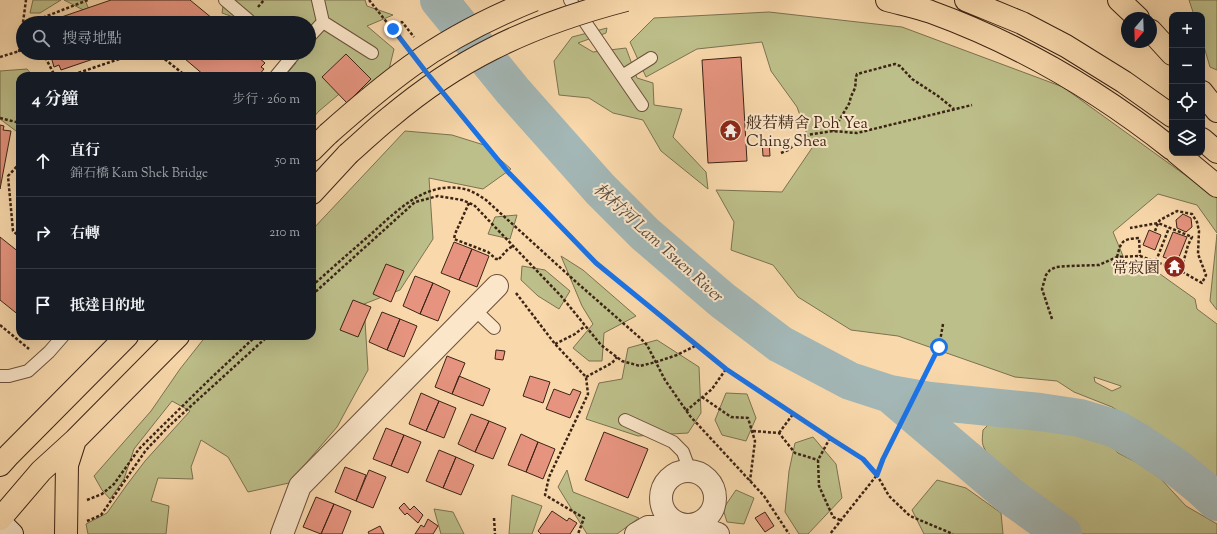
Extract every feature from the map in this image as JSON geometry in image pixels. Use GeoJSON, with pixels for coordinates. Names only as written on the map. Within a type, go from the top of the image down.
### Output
{"type":"FeatureCollection","features":[{"type":"Feature","properties":{"kind":"highway"},"geometry":{"type":"LineString","coordinates":[[316,146],[371,96],[442,45],[514,8],[534,0]]}},
{"type":"Feature","properties":{"kind":"highway"},"geometry":{"type":"LineString","coordinates":[[316,189],[348,154],[389,118],[427,89],[491,49],[529,31],[558,20],[626,0]]}},
{"type":"Feature","properties":{"kind":"highway"},"geometry":{"type":"LineString","coordinates":[[887,0],[930,11],[1018,49],[1052,67],[1112,104],[1169,147]]}},
{"type":"Feature","properties":{"kind":"highway"},"geometry":{"type":"LineString","coordinates":[[966,0],[1022,23],[1066,46],[1124,82],[1169,114]]}},
{"type":"Feature","properties":{"kind":"highway"},"geometry":{"type":"LineString","coordinates":[[1118,0],[1131,12]]}},
{"type":"Feature","properties":{"kind":"highway"},"geometry":{"type":"LineString","coordinates":[[1157,38],[1169,51]]}},
{"type":"Feature","properties":{"kind":"highway"},"geometry":{"type":"LineString","coordinates":[[1205,96],[1217,111]]}},
{"type":"Feature","properties":{"kind":"highway"},"geometry":{"type":"LineString","coordinates":[[1205,142],[1217,152]]}},
{"type":"Feature","properties":{"kind":"highway"},"geometry":{"type":"LineString","coordinates":[[1181,156],[1217,186]]}},
{"type":"Feature","properties":{"kind":"highway"},"geometry":{"type":"LineString","coordinates":[[0,465],[123,340]]}},
{"type":"Feature","properties":{"kind":"highway"},"geometry":{"type":"LineString","coordinates":[[0,520],[41,471],[75,440],[174,340]]}},
{"type":"Feature","properties":{"kind":"highway"},"geometry":{"type":"LineString","coordinates":[[75,440],[67,465],[75,528]]}},
{"type":"Feature","properties":{"kind":"street"},"geometry":{"type":"LineString","coordinates":[[282,534],[300,486],[474,309],[504,287]]}},
{"type":"Feature","properties":{"kind":"street"},"geometry":{"type":"LineString","coordinates":[[636,534],[648,527],[688,525],[706,519],[714,508],[716,494],[711,482],[707,478],[699,472],[690,470],[678,472],[665,482],[661,490],[661,505],[663,510],[668,518],[688,525],[718,534]]}},
{"type":"Feature","properties":{"kind":"street"},"geometry":{"type":"LineString","coordinates":[[0,520],[12,534]]}},
{"type":"Feature","properties":{"kind":"lane"},"geometry":{"type":"LineString","coordinates":[[225,0],[244,16]]}},
{"type":"Feature","properties":{"kind":"lane"},"geometry":{"type":"LineString","coordinates":[[318,0],[323,22],[372,53]]}},
{"type":"Feature","properties":{"kind":"lane"},"geometry":{"type":"LineString","coordinates":[[570,0],[642,105]]}},
{"type":"Feature","properties":{"kind":"lane"},"geometry":{"type":"LineString","coordinates":[[316,30],[323,22]]}},
{"type":"Feature","properties":{"kind":"lane"},"geometry":{"type":"LineString","coordinates":[[622,76],[651,58]]}},
{"type":"Feature","properties":{"kind":"lane"},"geometry":{"type":"LineString","coordinates":[[279,72],[288,60]]}},
{"type":"Feature","properties":{"kind":"lane"},"geometry":{"type":"LineString","coordinates":[[474,309],[494,328]]}},
{"type":"Feature","properties":{"kind":"lane"},"geometry":{"type":"LineString","coordinates":[[0,376],[8,376],[28,371],[60,340]]}},
{"type":"Feature","properties":{"kind":"lane"},"geometry":{"type":"LineString","coordinates":[[625,420],[673,442],[683,452],[690,470]]}},
{"type":"Feature","properties":{"kind":"path"},"geometry":{"type":"LineString","coordinates":[[24,16],[26,0]]}},
{"type":"Feature","properties":{"kind":"path"},"geometry":{"type":"LineString","coordinates":[[47,16],[88,0]]}},
{"type":"Feature","properties":{"kind":"path"},"geometry":{"type":"LineString","coordinates":[[369,0],[407,47]]}},
{"type":"Feature","properties":{"kind":"path"},"geometry":{"type":"LineString","coordinates":[[0,57],[16,53]]}},
{"type":"Feature","properties":{"kind":"path"},"geometry":{"type":"LineString","coordinates":[[47,60],[53,72]]}},
{"type":"Feature","properties":{"kind":"path"},"geometry":{"type":"LineString","coordinates":[[81,72],[116,60]]}},
{"type":"Feature","properties":{"kind":"path"},"geometry":{"type":"LineString","coordinates":[[166,60],[181,72]]}},
{"type":"Feature","properties":{"kind":"path"},"geometry":{"type":"LineString","coordinates":[[833,131],[850,102],[855,88],[857,74],[894,64],[900,66],[912,79],[938,96],[954,109]]}},
{"type":"Feature","properties":{"kind":"path"},"geometry":{"type":"LineString","coordinates":[[445,96],[508,172],[596,263],[726,369],[863,459],[877,475],[889,496],[910,516],[953,534]]}},
{"type":"Feature","properties":{"kind":"path"},"geometry":{"type":"LineString","coordinates":[[781,153],[788,150],[806,135],[833,131],[857,133],[972,105]]}},
{"type":"Feature","properties":{"kind":"path"},"geometry":{"type":"LineString","coordinates":[[0,118],[16,122]]}},
{"type":"Feature","properties":{"kind":"path"},"geometry":{"type":"LineString","coordinates":[[16,167],[8,176],[13,231],[16,234]]}},
{"type":"Feature","properties":{"kind":"path"},"geometry":{"type":"LineString","coordinates":[[316,282],[408,202],[428,192],[438,189],[457,188],[469,190],[486,200],[647,345],[665,380],[686,411],[764,496],[789,534]]}},
{"type":"Feature","properties":{"kind":"path"},"geometry":{"type":"LineString","coordinates":[[469,203],[454,239],[488,252],[496,259],[499,259],[508,249],[513,246]]}},
{"type":"Feature","properties":{"kind":"path"},"geometry":{"type":"LineString","coordinates":[[1052,319],[1042,289],[1046,275],[1050,270],[1056,267],[1099,265],[1116,257],[1140,256],[1181,270],[1202,283],[1206,275],[1198,254],[1197,222],[1192,214],[1177,211],[1160,220],[1155,231]]}},
{"type":"Feature","properties":{"kind":"path"},"geometry":{"type":"LineString","coordinates":[[1130,228],[1158,223],[1192,237],[1198,236]]}},
{"type":"Feature","properties":{"kind":"path"},"geometry":{"type":"LineString","coordinates":[[1156,261],[1170,228]]}},
{"type":"Feature","properties":{"kind":"path"},"geometry":{"type":"LineString","coordinates":[[1181,270],[1188,245],[1192,237]]}},
{"type":"Feature","properties":{"kind":"path"},"geometry":{"type":"LineString","coordinates":[[1116,257],[1123,241],[1139,238],[1140,256]]}},
{"type":"Feature","properties":{"kind":"path"},"geometry":{"type":"LineString","coordinates":[[504,287],[586,377],[588,394],[549,477],[545,495],[584,518],[578,534]]}},
{"type":"Feature","properties":{"kind":"path"},"geometry":{"type":"LineString","coordinates":[[830,534],[877,475],[883,459],[939,347],[943,324]]}},
{"type":"Feature","properties":{"kind":"path"},"geometry":{"type":"LineString","coordinates":[[0,325],[16,338]]}},
{"type":"Feature","properties":{"kind":"path"},"geometry":{"type":"LineString","coordinates":[[556,344],[575,334],[585,326]]}},
{"type":"Feature","properties":{"kind":"path"},"geometry":{"type":"LineString","coordinates":[[18,340],[32,351]]}},
{"type":"Feature","properties":{"kind":"path"},"geometry":{"type":"LineString","coordinates":[[87,500],[102,494],[114,484],[139,449],[252,340]]}},
{"type":"Feature","properties":{"kind":"path"},"geometry":{"type":"LineString","coordinates":[[75,528],[101,515],[146,450],[169,426],[264,340]]}},
{"type":"Feature","properties":{"kind":"path"},"geometry":{"type":"LineString","coordinates":[[586,377],[612,363],[617,357]]}},
{"type":"Feature","properties":{"kind":"path"},"geometry":{"type":"LineString","coordinates":[[686,411],[712,389],[726,369]]}},
{"type":"Feature","properties":{"kind":"path"},"geometry":{"type":"LineString","coordinates":[[702,397],[731,417],[748,418],[756,441],[750,481]]}},
{"type":"Feature","properties":{"kind":"path"},"geometry":{"type":"LineString","coordinates":[[779,433],[793,414]]}},
{"type":"Feature","properties":{"kind":"path"},"geometry":{"type":"LineString","coordinates":[[752,431],[779,433],[795,453],[818,460]]}},
{"type":"Feature","properties":{"kind":"path"},"geometry":{"type":"LineString","coordinates":[[830,438],[818,460],[819,486],[833,517],[840,520]]}},
{"type":"Feature","properties":{"kind":"path"},"geometry":{"type":"LineString","coordinates":[[494,518],[495,534]]}},
{"type":"Feature","properties":{"kind":"green space"},"geometry":{"type":"Polygon","coordinates":[[[33,0],[61,0],[40,13],[30,13],[33,0]]]}},
{"type":"Feature","properties":{"kind":"green space"},"geometry":{"type":"Polygon","coordinates":[[[64,0],[85,0],[91,14],[64,0]]]}},
{"type":"Feature","properties":{"kind":"green space"},"geometry":{"type":"Polygon","coordinates":[[[224,0],[365,0],[367,6],[393,15],[367,26],[394,49],[383,94],[350,85],[316,114],[316,72],[288,72],[296,63],[294,60],[316,60],[316,16],[230,16],[222,13],[224,0]]]}},
{"type":"Feature","properties":{"kind":"green space"},"geometry":{"type":"Polygon","coordinates":[[[1189,0],[1217,0],[1217,70],[1210,67],[1205,50],[1205,12],[1193,12],[1189,0]]]}},
{"type":"Feature","properties":{"kind":"green space"},"geometry":{"type":"Polygon","coordinates":[[[769,12],[902,27],[1063,87],[1217,198],[1217,233],[1197,205],[1158,194],[1113,232],[1131,275],[1153,269],[1195,299],[1197,309],[1217,324],[1217,477],[1178,448],[1112,407],[1074,392],[1057,381],[1015,377],[898,336],[851,330],[798,297],[773,265],[731,250],[734,222],[716,190],[782,192],[812,148],[797,107],[771,71],[762,42],[697,49],[646,77],[630,42],[654,18],[769,12]],[[1094,377],[1095,382],[1112,391],[1121,386],[1094,377]]]}},
{"type":"Feature","properties":{"kind":"green space"},"geometry":{"type":"Polygon","coordinates":[[[607,28],[606,33],[578,43],[593,52],[626,48],[637,78],[653,83],[654,105],[682,109],[673,137],[706,172],[708,189],[661,151],[643,120],[613,113],[589,98],[559,95],[554,61],[572,37],[607,28]]]}},
{"type":"Feature","properties":{"kind":"green space"},"geometry":{"type":"Polygon","coordinates":[[[27,69],[30,72],[16,72],[16,131],[0,119],[0,71],[27,69]]]}},
{"type":"Feature","properties":{"kind":"green space"},"geometry":{"type":"Polygon","coordinates":[[[405,131],[452,135],[484,145],[511,169],[483,189],[429,178],[433,239],[400,290],[364,304],[368,370],[337,427],[289,483],[248,492],[228,457],[201,440],[191,467],[193,479],[158,478],[151,501],[169,506],[166,534],[88,534],[86,524],[107,513],[145,461],[190,411],[172,401],[134,449],[124,479],[110,499],[102,490],[94,476],[151,411],[180,369],[203,340],[316,340],[316,226],[405,131]]]}},
{"type":"Feature","properties":{"kind":"green space"},"geometry":{"type":"Polygon","coordinates":[[[517,215],[510,239],[488,234],[495,217],[517,215]]]}},
{"type":"Feature","properties":{"kind":"green space"},"geometry":{"type":"Polygon","coordinates":[[[1217,234],[1217,310],[1210,301],[1217,234]]]}},
{"type":"Feature","properties":{"kind":"green space"},"geometry":{"type":"Polygon","coordinates":[[[561,256],[583,270],[636,316],[604,333],[602,361],[589,361],[573,348],[593,324],[582,306],[561,256]]]}},
{"type":"Feature","properties":{"kind":"green space"},"geometry":{"type":"Polygon","coordinates":[[[522,266],[545,270],[570,291],[559,309],[538,296],[521,280],[522,266]]]}},
{"type":"Feature","properties":{"kind":"green space"},"geometry":{"type":"Polygon","coordinates":[[[657,340],[699,367],[701,413],[688,433],[638,436],[586,419],[599,383],[622,379],[628,348],[657,340]]]}},
{"type":"Feature","properties":{"kind":"green space"},"geometry":{"type":"Polygon","coordinates":[[[726,393],[747,394],[756,418],[746,441],[722,435],[715,420],[726,393]]]}},
{"type":"Feature","properties":{"kind":"green space"},"geometry":{"type":"Polygon","coordinates":[[[995,408],[1095,427],[1118,453],[1136,462],[1161,479],[1186,506],[1217,524],[1217,534],[1035,534],[1017,517],[987,463],[988,454],[982,443],[983,430],[988,425],[993,423],[995,408]]]}},
{"type":"Feature","properties":{"kind":"green space"},"geometry":{"type":"Polygon","coordinates":[[[813,437],[836,464],[842,498],[808,534],[799,534],[785,512],[789,471],[795,443],[813,437]]]}},
{"type":"Feature","properties":{"kind":"green space"},"geometry":{"type":"Polygon","coordinates":[[[567,470],[573,492],[639,518],[617,534],[587,534],[558,487],[567,470]]]}},
{"type":"Feature","properties":{"kind":"green space"},"geometry":{"type":"Polygon","coordinates":[[[937,480],[966,488],[1001,513],[1003,534],[924,534],[912,510],[937,480]]]}},
{"type":"Feature","properties":{"kind":"green space"},"geometry":{"type":"Polygon","coordinates":[[[736,490],[754,498],[744,524],[727,522],[723,509],[736,490]]]}},
{"type":"Feature","properties":{"kind":"green space"},"geometry":{"type":"Polygon","coordinates":[[[512,495],[542,506],[532,534],[509,534],[512,495]]]}},
{"type":"Feature","properties":{"kind":"green space"},"geometry":{"type":"Polygon","coordinates":[[[434,509],[453,512],[464,534],[441,534],[434,509]]]}},
{"type":"Feature","properties":{"kind":"building"},"geometry":{"type":"Polygon","coordinates":[[[111,0],[190,0],[209,16],[64,16],[111,0]]]}},
{"type":"Feature","properties":{"kind":"building"},"geometry":{"type":"Polygon","coordinates":[[[346,54],[371,79],[347,103],[322,77],[346,54]]]}},
{"type":"Feature","properties":{"kind":"building"},"geometry":{"type":"Polygon","coordinates":[[[741,57],[747,161],[708,163],[702,60],[741,57]]]}},
{"type":"Feature","properties":{"kind":"building"},"geometry":{"type":"Polygon","coordinates":[[[52,60],[90,60],[61,70],[59,65],[54,67],[52,60]]]}},
{"type":"Feature","properties":{"kind":"building"},"geometry":{"type":"Polygon","coordinates":[[[186,60],[261,60],[265,63],[261,67],[264,69],[261,72],[200,72],[186,60]]]}},
{"type":"Feature","properties":{"kind":"building"},"geometry":{"type":"Polygon","coordinates":[[[0,125],[4,126],[3,130],[11,131],[0,189],[0,125]]]}},
{"type":"Feature","properties":{"kind":"building"},"geometry":{"type":"Polygon","coordinates":[[[769,140],[770,156],[763,156],[762,141],[769,140]]]}},
{"type":"Feature","properties":{"kind":"building"},"geometry":{"type":"Polygon","coordinates":[[[1183,214],[1191,218],[1192,227],[1186,232],[1177,228],[1176,220],[1183,214]]]}},
{"type":"Feature","properties":{"kind":"building"},"geometry":{"type":"Polygon","coordinates":[[[1149,230],[1161,235],[1155,250],[1143,245],[1149,230]]]}},
{"type":"Feature","properties":{"kind":"building"},"geometry":{"type":"Polygon","coordinates":[[[1173,232],[1187,237],[1177,262],[1163,257],[1173,232]]]}},
{"type":"Feature","properties":{"kind":"building"},"geometry":{"type":"Polygon","coordinates":[[[0,237],[16,250],[16,313],[0,300],[0,237]]]}},
{"type":"Feature","properties":{"kind":"building"},"geometry":{"type":"Polygon","coordinates":[[[454,242],[472,249],[459,280],[441,273],[454,242]]]}},
{"type":"Feature","properties":{"kind":"building"},"geometry":{"type":"Polygon","coordinates":[[[472,249],[489,256],[477,287],[459,280],[472,249]]]}},
{"type":"Feature","properties":{"kind":"building"},"geometry":{"type":"Polygon","coordinates":[[[386,264],[404,271],[391,302],[373,294],[386,264]]]}},
{"type":"Feature","properties":{"kind":"building"},"geometry":{"type":"Polygon","coordinates":[[[415,276],[433,283],[420,314],[403,306],[415,276]]]}},
{"type":"Feature","properties":{"kind":"building"},"geometry":{"type":"Polygon","coordinates":[[[433,283],[450,291],[438,321],[420,314],[433,283]]]}},
{"type":"Feature","properties":{"kind":"building"},"geometry":{"type":"Polygon","coordinates":[[[353,300],[371,307],[358,337],[340,330],[353,300]]]}},
{"type":"Feature","properties":{"kind":"building"},"geometry":{"type":"Polygon","coordinates":[[[382,312],[400,319],[387,350],[369,342],[382,312]]]}},
{"type":"Feature","properties":{"kind":"building"},"geometry":{"type":"Polygon","coordinates":[[[400,319],[417,326],[404,357],[387,350],[400,319]]]}},
{"type":"Feature","properties":{"kind":"building"},"geometry":{"type":"Polygon","coordinates":[[[496,350],[505,351],[503,360],[495,359],[496,350]]]}},
{"type":"Feature","properties":{"kind":"building"},"geometry":{"type":"Polygon","coordinates":[[[447,356],[465,363],[452,394],[435,387],[447,356]]]}},
{"type":"Feature","properties":{"kind":"building"},"geometry":{"type":"Polygon","coordinates":[[[459,376],[490,389],[483,406],[452,394],[459,376]]]}},
{"type":"Feature","properties":{"kind":"building"},"geometry":{"type":"Polygon","coordinates":[[[530,376],[550,382],[543,403],[523,396],[530,376]]]}},
{"type":"Feature","properties":{"kind":"building"},"geometry":{"type":"Polygon","coordinates":[[[554,389],[570,395],[573,389],[581,392],[570,418],[546,409],[554,389]]]}},
{"type":"Feature","properties":{"kind":"building"},"geometry":{"type":"Polygon","coordinates":[[[421,393],[439,401],[426,431],[409,424],[421,393]]]}},
{"type":"Feature","properties":{"kind":"building"},"geometry":{"type":"Polygon","coordinates":[[[439,401],[456,408],[444,438],[426,431],[439,401]]]}},
{"type":"Feature","properties":{"kind":"building"},"geometry":{"type":"Polygon","coordinates":[[[471,414],[489,421],[475,452],[458,444],[471,414]]]}},
{"type":"Feature","properties":{"kind":"building"},"geometry":{"type":"Polygon","coordinates":[[[489,421],[506,428],[493,459],[475,452],[489,421]]]}},
{"type":"Feature","properties":{"kind":"building"},"geometry":{"type":"Polygon","coordinates":[[[386,428],[404,435],[391,466],[373,459],[386,428]]]}},
{"type":"Feature","properties":{"kind":"building"},"geometry":{"type":"Polygon","coordinates":[[[604,432],[648,449],[628,498],[585,480],[604,432]]]}},
{"type":"Feature","properties":{"kind":"building"},"geometry":{"type":"Polygon","coordinates":[[[521,434],[538,442],[526,472],[508,465],[521,434]]]}},
{"type":"Feature","properties":{"kind":"building"},"geometry":{"type":"Polygon","coordinates":[[[404,435],[421,442],[408,473],[391,466],[404,435]]]}},
{"type":"Feature","properties":{"kind":"building"},"geometry":{"type":"Polygon","coordinates":[[[538,442],[555,449],[543,479],[526,472],[538,442]]]}},
{"type":"Feature","properties":{"kind":"building"},"geometry":{"type":"Polygon","coordinates":[[[439,450],[456,457],[443,488],[426,481],[439,450]]]}},
{"type":"Feature","properties":{"kind":"building"},"geometry":{"type":"Polygon","coordinates":[[[456,457],[474,465],[461,495],[443,488],[456,457]]]}},
{"type":"Feature","properties":{"kind":"building"},"geometry":{"type":"Polygon","coordinates":[[[345,467],[366,475],[356,501],[335,492],[345,467]]]}},
{"type":"Feature","properties":{"kind":"building"},"geometry":{"type":"Polygon","coordinates":[[[369,470],[386,477],[373,508],[356,501],[369,470]]]}},
{"type":"Feature","properties":{"kind":"building"},"geometry":{"type":"Polygon","coordinates":[[[316,497],[334,504],[321,534],[303,527],[316,497]]]}},
{"type":"Feature","properties":{"kind":"building"},"geometry":{"type":"Polygon","coordinates":[[[404,503],[410,510],[414,506],[423,515],[418,523],[407,513],[405,515],[399,508],[404,503]]]}},
{"type":"Feature","properties":{"kind":"building"},"geometry":{"type":"Polygon","coordinates":[[[334,504],[351,511],[342,534],[321,534],[334,504]]]}},
{"type":"Feature","properties":{"kind":"building"},"geometry":{"type":"Polygon","coordinates":[[[552,511],[567,521],[569,518],[577,523],[570,534],[541,534],[538,531],[552,511]]]}},
{"type":"Feature","properties":{"kind":"building"},"geometry":{"type":"Polygon","coordinates":[[[765,512],[774,526],[765,532],[755,518],[765,512]]]}},
{"type":"Feature","properties":{"kind":"building"},"geometry":{"type":"Polygon","coordinates":[[[428,519],[438,526],[433,534],[415,534],[421,525],[424,527],[428,519]]]}},
{"type":"Feature","properties":{"kind":"building"},"geometry":{"type":"Polygon","coordinates":[[[380,526],[384,534],[369,534],[368,532],[380,526]]]}},
{"type":"Feature","properties":{"kind":"waterway","name":"林村河 Lam Tsuen River"},"geometry":{"type":"LineString","coordinates":[[439,0],[513,91],[600,189],[645,234],[722,300],[780,344],[850,381],[890,394],[930,401],[1040,412],[1080,418],[1116,429],[1176,467],[1217,502]]}},
{"type":"Feature","properties":{"kind":"waterway","name":"林村河 Lam Tsuen River"},"geometry":{"type":"LineString","coordinates":[[890,394],[1010,496],[1063,534]]}},
{"type":"Feature","properties":{"kind":"place","name":"般若精舍 Poh Yea Ching Shea"},"geometry":{"type":"Point","coordinates":[730,131]}},
{"type":"Feature","properties":{"kind":"place","name":"常寂園"},"geometry":{"type":"Point","coordinates":[1175,267]}},
{"type":"Feature","properties":{"kind":"route"},"geometry":{"type":"LineString","coordinates":[[393,29],[426,72],[508,172],[596,263],[726,369],[863,459],[877,475],[883,459],[939,347]]}}]}
